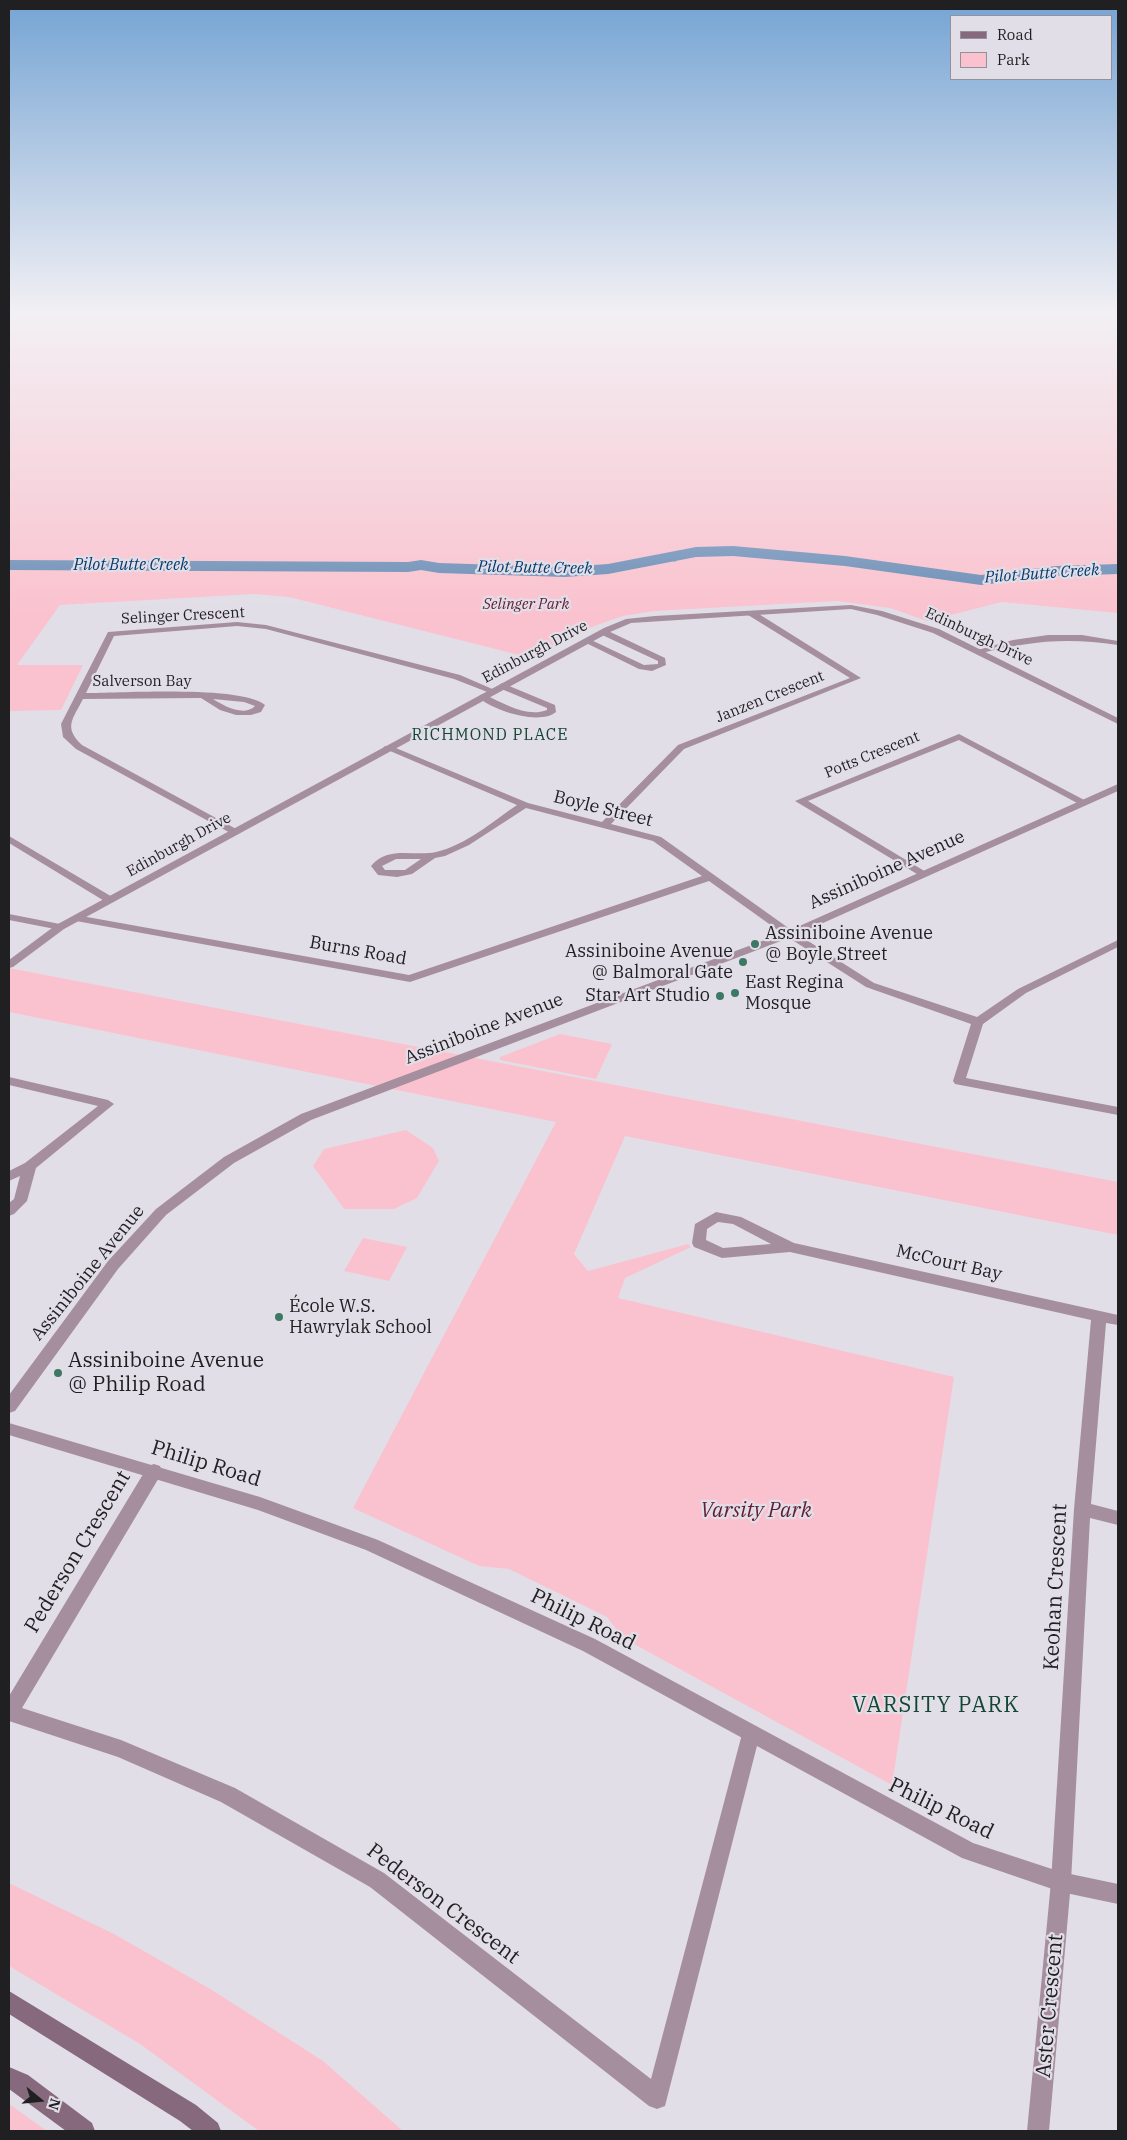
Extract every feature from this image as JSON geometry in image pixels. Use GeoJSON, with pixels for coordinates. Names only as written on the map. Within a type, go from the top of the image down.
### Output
{"type":"FeatureCollection","features":[{"type":"Feature","properties":{"kind":"main road"},"geometry":{"type":"LineString","coordinates":[[9,2002],[188,2114],[210,2131]]}},
{"type":"Feature","properties":{"kind":"main road"},"geometry":{"type":"LineString","coordinates":[[9,2078],[20,2083],[84,2131]]}},
{"type":"Feature","properties":{"kind":"street","name":"Edinburgh Drive"},"geometry":{"type":"LineString","coordinates":[[9,965],[60,927],[76,918],[502,686],[603,632],[629,621],[851,607],[879,613],[936,631],[1118,721]]}},
{"type":"Feature","properties":{"kind":"street","name":"Janzen Crescent"},"geometry":{"type":"LineString","coordinates":[[604,826],[681,748],[857,678],[751,613]]}},
{"type":"Feature","properties":{"kind":"street","name":"Selinger Crescent"},"geometry":{"type":"LineString","coordinates":[[234,832],[79,746],[68,737],[66,724],[111,634],[238,624],[266,627],[457,677],[493,691]]}},
{"type":"Feature","properties":{"kind":"street"},"geometry":{"type":"LineString","coordinates":[[586,641],[642,667],[652,668],[662,665],[662,660],[603,632]]}},
{"type":"Feature","properties":{"kind":"street"},"geometry":{"type":"LineString","coordinates":[[978,651],[1023,639],[1053,637],[1082,638],[1118,643]]}},
{"type":"Feature","properties":{"kind":"street"},"geometry":{"type":"LineString","coordinates":[[482,697],[530,716],[544,716],[551,712],[552,707],[502,686]]}},
{"type":"Feature","properties":{"kind":"street","name":"Salverson Bay"},"geometry":{"type":"LineString","coordinates":[[80,696],[204,696],[253,701],[260,705],[258,710],[239,714],[215,706],[204,696]]}},
{"type":"Feature","properties":{"kind":"street","name":"Potts Crescent"},"geometry":{"type":"LineString","coordinates":[[922,874],[800,801],[959,737],[1083,802]]}},
{"type":"Feature","properties":{"kind":"street","name":"Boyle Street"},"geometry":{"type":"LineString","coordinates":[[388,748],[524,805],[657,839],[790,934],[870,986],[978,1022]]}},
{"type":"Feature","properties":{"kind":"street","name":"Assiniboine Avenue"},"geometry":{"type":"LineString","coordinates":[[9,1407],[113,1265],[161,1212],[229,1160],[306,1117],[790,934],[1118,787]]}},
{"type":"Feature","properties":{"kind":"street"},"geometry":{"type":"LineString","coordinates":[[431,856],[455,849],[524,805]]}},
{"type":"Feature","properties":{"kind":"street"},"geometry":{"type":"LineString","coordinates":[[9,840],[110,900]]}},
{"type":"Feature","properties":{"kind":"street","name":"Burns Road"},"geometry":{"type":"LineString","coordinates":[[76,918],[410,979],[710,877]]}},
{"type":"Feature","properties":{"kind":"street"},"geometry":{"type":"LineString","coordinates":[[9,917],[60,927]]}},
{"type":"Feature","properties":{"kind":"street"},"geometry":{"type":"LineString","coordinates":[[1118,943],[1022,991],[978,1022],[959,1081],[1118,1111]]}},
{"type":"Feature","properties":{"kind":"street"},"geometry":{"type":"LineString","coordinates":[[9,1081],[108,1104],[30,1166],[9,1176]]}},
{"type":"Feature","properties":{"kind":"street"},"geometry":{"type":"LineString","coordinates":[[9,1211],[20,1201],[30,1166]]}},
{"type":"Feature","properties":{"kind":"street","name":"McCourt Bay"},"geometry":{"type":"LineString","coordinates":[[790,1246],[722,1252],[699,1243],[700,1228],[716,1217],[736,1220],[790,1246],[1099,1316]]}},
{"type":"Feature","properties":{"kind":"street"},"geometry":{"type":"LineString","coordinates":[[1099,1316],[1118,1320]]}},
{"type":"Feature","properties":{"kind":"street","name":"Keohan Crescent"},"geometry":{"type":"LineString","coordinates":[[1061,1882],[1082,1509],[1099,1316]]}},
{"type":"Feature","properties":{"kind":"street","name":"Philip Road"},"geometry":{"type":"LineString","coordinates":[[9,1429],[260,1504],[372,1545],[589,1646],[969,1851],[1061,1882],[1118,1894]]}},
{"type":"Feature","properties":{"kind":"street","name":"Pederson Crescent"},"geometry":{"type":"LineString","coordinates":[[154,1471],[9,1712],[121,1750],[228,1795],[377,1880],[657,2098],[751,1734]]}},
{"type":"Feature","properties":{"kind":"street"},"geometry":{"type":"LineString","coordinates":[[1082,1509],[1118,1518]]}},
{"type":"Feature","properties":{"kind":"street","name":"Aster Crescent"},"geometry":{"type":"LineString","coordinates":[[1038,2131],[1061,1882]]}},
{"type":"Feature","properties":{"kind":"green space","name":"Selinger Park"},"geometry":{"type":"Polygon","coordinates":[[[9,415],[1118,415],[1118,613],[1002,602],[927,621],[890,608],[837,601],[654,611],[623,616],[597,625],[567,638],[535,659],[289,597],[254,594],[60,605],[17,665],[83,665],[61,710],[9,711],[9,415]]]}},
{"type":"Feature","properties":{"kind":"green space","name":"Varsity Park"},"geometry":{"type":"Polygon","coordinates":[[[9,968],[1118,1182],[1118,1235],[625,1136],[574,1254],[588,1271],[688,1244],[691,1247],[625,1278],[618,1298],[954,1377],[892,1785],[623,1638],[607,1617],[509,1569],[479,1566],[353,1508],[556,1122],[9,1012],[9,968]]]}},
{"type":"Feature","properties":{"kind":"green space"},"geometry":{"type":"Polygon","coordinates":[[[560,1034],[612,1044],[596,1079],[500,1060],[500,1057],[560,1034]]]}},
{"type":"Feature","properties":{"kind":"green space"},"geometry":{"type":"Polygon","coordinates":[[[406,1130],[433,1148],[439,1161],[417,1198],[394,1209],[344,1209],[313,1166],[324,1149],[406,1130]]]}},
{"type":"Feature","properties":{"kind":"green space"},"geometry":{"type":"Polygon","coordinates":[[[363,1238],[407,1247],[389,1281],[344,1271],[363,1238]]]}},
{"type":"Feature","properties":{"kind":"green space"},"geometry":{"type":"Polygon","coordinates":[[[9,1883],[114,1934],[212,1990],[323,2061],[403,2131],[259,2131],[140,2044],[9,1966],[9,1883]]]}},
{"type":"Feature","properties":{"kind":"green space"},"geometry":{"type":"Polygon","coordinates":[[[9,2104],[47,2131],[9,2131],[9,2104]]]}},
{"type":"Feature","properties":{"kind":"waterway","name":"Pilot Butte Creek"},"geometry":{"type":"LineString","coordinates":[[9,565],[408,567],[421,565],[439,568],[565,572],[608,569],[696,552],[733,551],[845,561],[981,580],[1056,571],[1118,569]]}},
{"type":"Feature","properties":{"kind":"waterway","name":"Pilot Butte Creek"},"geometry":{"type":"LineString","coordinates":[[664,557],[675,560]]}},
{"type":"Feature","properties":{"kind":"place","name":"Assiniboine Avenue @ Boyle Street"},"geometry":{"type":"Point","coordinates":[755,944]}},
{"type":"Feature","properties":{"kind":"place","name":"Assiniboine Avenue @ Balmoral Gate"},"geometry":{"type":"Point","coordinates":[743,962]}},
{"type":"Feature","properties":{"kind":"place","name":"East Regina Mosque"},"geometry":{"type":"Point","coordinates":[735,993]}},
{"type":"Feature","properties":{"kind":"place","name":"Star Art Studio"},"geometry":{"type":"Point","coordinates":[720,996]}},
{"type":"Feature","properties":{"kind":"place","name":"École W.S. Hawrylak School"},"geometry":{"type":"Point","coordinates":[279,1317]}},
{"type":"Feature","properties":{"kind":"place","name":"Assiniboine Avenue @ Philip Road"},"geometry":{"type":"Point","coordinates":[58,1373]}},
{"type":"Feature","properties":{"kind":"district","name":"RICHMOND PLACE"},"geometry":{"type":"Point","coordinates":[490,735]}},
{"type":"Feature","properties":{"kind":"district","name":"VARSITY PARK"},"geometry":{"type":"Point","coordinates":[936,1706]}}]}
